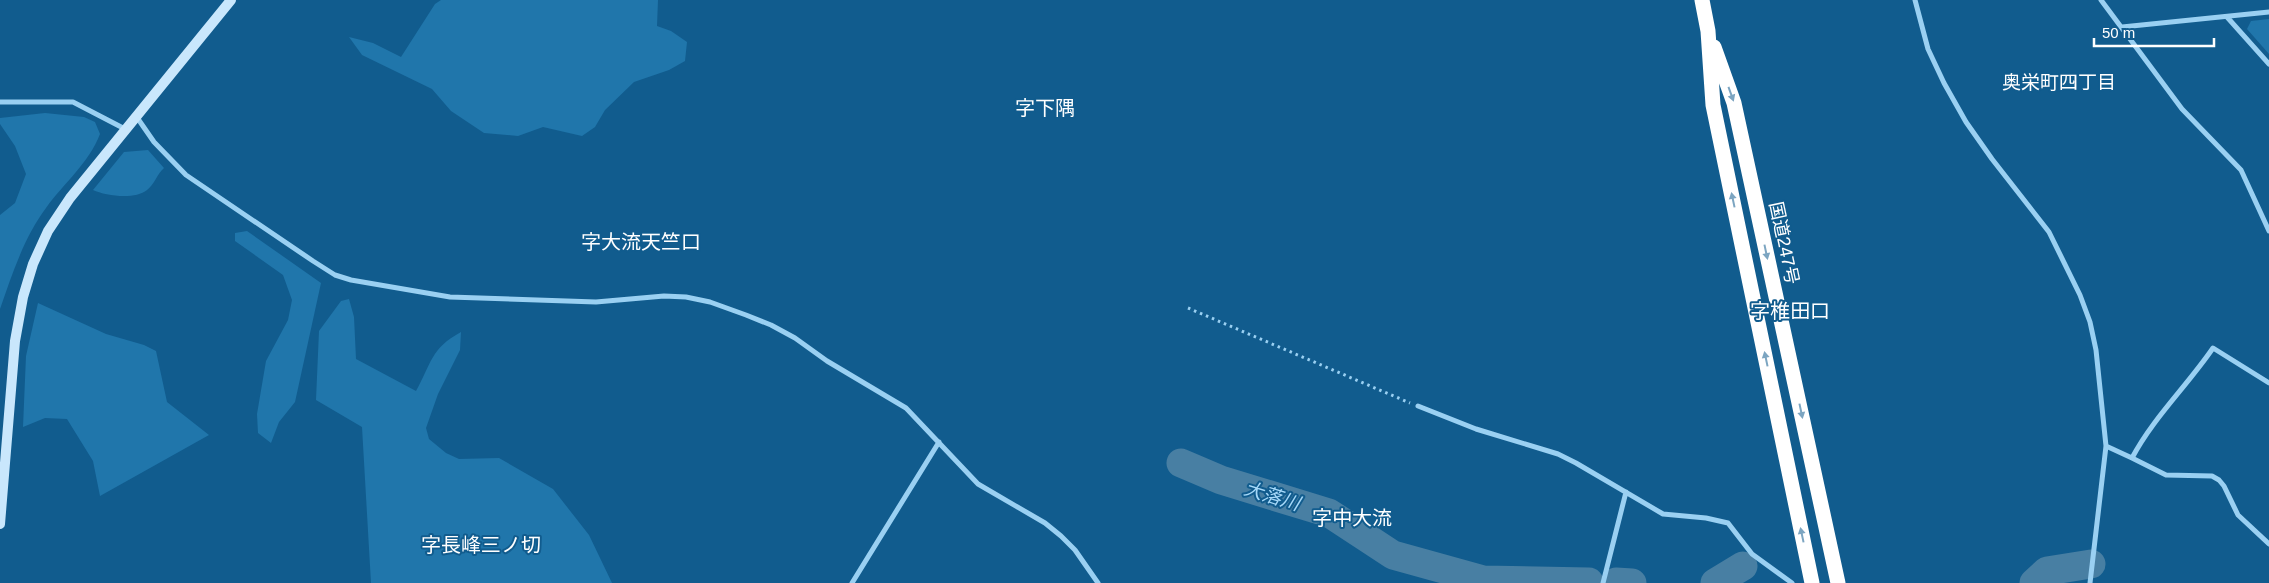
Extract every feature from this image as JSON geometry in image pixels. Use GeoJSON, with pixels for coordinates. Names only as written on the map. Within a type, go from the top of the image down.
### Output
{"type":"FeatureCollection","features":[{"type":"Feature","properties":{"kind":"highway","name":"国道247号"},"geometry":{"type":"LineString","coordinates":[[1702,0],[1708,32],[1713,105],[1812,583]]}},
{"type":"Feature","properties":{"kind":"highway","name":"国道247号"},"geometry":{"type":"LineString","coordinates":[[1708,32],[1734,103],[1838,583]]}},
{"type":"Feature","properties":{"kind":"street"},"geometry":{"type":"LineString","coordinates":[[0,524],[15,340],[23,297],[48,231],[70,198],[125,128],[231,0]]}},
{"type":"Feature","properties":{"kind":"street"},"geometry":{"type":"LineString","coordinates":[[1915,0],[1928,49],[1944,83],[1966,122],[1987,152],[2049,232],[2080,295],[2090,322],[2096,350],[2106,446],[2090,583]]}},
{"type":"Feature","properties":{"kind":"street"},"geometry":{"type":"LineString","coordinates":[[2101,0],[2182,109],[2241,170],[2269,231]]}},
{"type":"Feature","properties":{"kind":"street"},"geometry":{"type":"LineString","coordinates":[[2122,27],[2269,12]]}},
{"type":"Feature","properties":{"kind":"street"},"geometry":{"type":"LineString","coordinates":[[2227,17],[2269,64]]}},
{"type":"Feature","properties":{"kind":"street"},"geometry":{"type":"LineString","coordinates":[[0,102],[73,102],[125,128]]}},
{"type":"Feature","properties":{"kind":"street"},"geometry":{"type":"LineString","coordinates":[[136,116],[154,142],[186,175],[336,275],[351,280],[450,297],[596,302],[664,296],[686,297],[710,302],[772,325],[795,338],[827,361],[902,404],[978,484],[1045,523],[1061,536],[1075,550],[1098,583]]}},
{"type":"Feature","properties":{"kind":"street"},"geometry":{"type":"LineString","coordinates":[[2132,458],[2144,435],[2192,378],[2213,348],[2269,383]]}},
{"type":"Feature","properties":{"kind":"street"},"geometry":{"type":"LineString","coordinates":[[1418,406],[1476,429],[1558,454],[1663,514],[1706,518],[1728,523],[1752,554],[1792,583]]}},
{"type":"Feature","properties":{"kind":"street"},"geometry":{"type":"LineString","coordinates":[[852,583],[939,442]]}},
{"type":"Feature","properties":{"kind":"street"},"geometry":{"type":"LineString","coordinates":[[2106,446],[2166,475],[2212,476],[2219,480],[2224,486],[2238,516],[2269,544]]}},
{"type":"Feature","properties":{"kind":"street"},"geometry":{"type":"LineString","coordinates":[[1602,583],[1626,492]]}},
{"type":"Feature","properties":{"kind":"path"},"geometry":{"type":"LineString","coordinates":[[1188,308],[1418,406]]}},
{"type":"Feature","properties":{"kind":"shaded area"},"geometry":{"type":"Polygon","coordinates":[[[441,0],[658,0],[657,26],[671,31],[687,42],[685,61],[669,70],[634,82],[605,110],[595,127],[582,136],[543,127],[518,136],[484,133],[451,111],[432,89],[362,55],[349,37],[373,43],[401,57],[435,4],[441,0]]]}},
{"type":"Feature","properties":{"kind":"shaded area"},"geometry":{"type":"Polygon","coordinates":[[[2269,19],[2269,54],[2247,29],[2251,21],[2269,19]]]}},
{"type":"Feature","properties":{"kind":"shaded area"},"geometry":{"type":"Polygon","coordinates":[[[45,113],[84,117],[95,122],[100,134],[76,173],[46,208],[31,231],[19,257],[0,309],[0,215],[15,203],[26,174],[15,146],[0,124],[0,118],[45,113]]]}},
{"type":"Feature","properties":{"kind":"shaded area"},"geometry":{"type":"Polygon","coordinates":[[[148,150],[164,168],[147,190],[135,195],[120,196],[93,190],[124,152],[148,150]]]}},
{"type":"Feature","properties":{"kind":"shaded area"},"geometry":{"type":"Polygon","coordinates":[[[247,231],[321,283],[295,402],[279,422],[271,443],[258,433],[257,414],[266,361],[288,320],[292,300],[283,275],[235,241],[235,233],[247,231]]]}},
{"type":"Feature","properties":{"kind":"shaded area"},"geometry":{"type":"Polygon","coordinates":[[[349,299],[354,317],[356,359],[416,391],[437,351],[443,344],[461,332],[460,350],[438,394],[426,428],[429,439],[446,453],[459,459],[499,458],[553,489],[589,535],[612,583],[371,583],[362,427],[316,400],[319,331],[341,301],[349,299]]]}},
{"type":"Feature","properties":{"kind":"shaded area"},"geometry":{"type":"Polygon","coordinates":[[[38,303],[106,334],[144,345],[156,351],[167,402],[209,435],[100,496],[93,461],[67,419],[45,418],[23,427],[26,356],[38,303]]]}},
{"type":"Feature","properties":{"kind":"waterway","name":"大落川"},"geometry":{"type":"LineString","coordinates":[[1181,463],[1221,480],[1329,513],[1393,555],[1483,580],[1589,582]]}},
{"type":"Feature","properties":{"kind":"waterway","name":"大落川"},"geometry":{"type":"LineString","coordinates":[[2034,583],[2047,571],[2091,564]]}},
{"type":"Feature","properties":{"kind":"waterway","name":"大落川"},"geometry":{"type":"LineString","coordinates":[[1715,583],[1743,566]]}},
{"type":"Feature","properties":{"kind":"waterway","name":"大落川"},"geometry":{"type":"LineString","coordinates":[[1616,582],[1632,583]]}},
{"type":"Feature","properties":{"kind":"district","name":"奥栄町四丁目"},"geometry":{"type":"Point","coordinates":[2059,82]}},
{"type":"Feature","properties":{"kind":"district","name":"字下隅"},"geometry":{"type":"Point","coordinates":[1045,108]}},
{"type":"Feature","properties":{"kind":"district","name":"字大流天竺口"},"geometry":{"type":"Point","coordinates":[641,242]}},
{"type":"Feature","properties":{"kind":"district","name":"字椎田口"},"geometry":{"type":"Point","coordinates":[1790,311]}},
{"type":"Feature","properties":{"kind":"district","name":"字中大流"},"geometry":{"type":"Point","coordinates":[1352,518]}},
{"type":"Feature","properties":{"kind":"district","name":"字長峰三ノ切"},"geometry":{"type":"Point","coordinates":[481,545]}}]}
